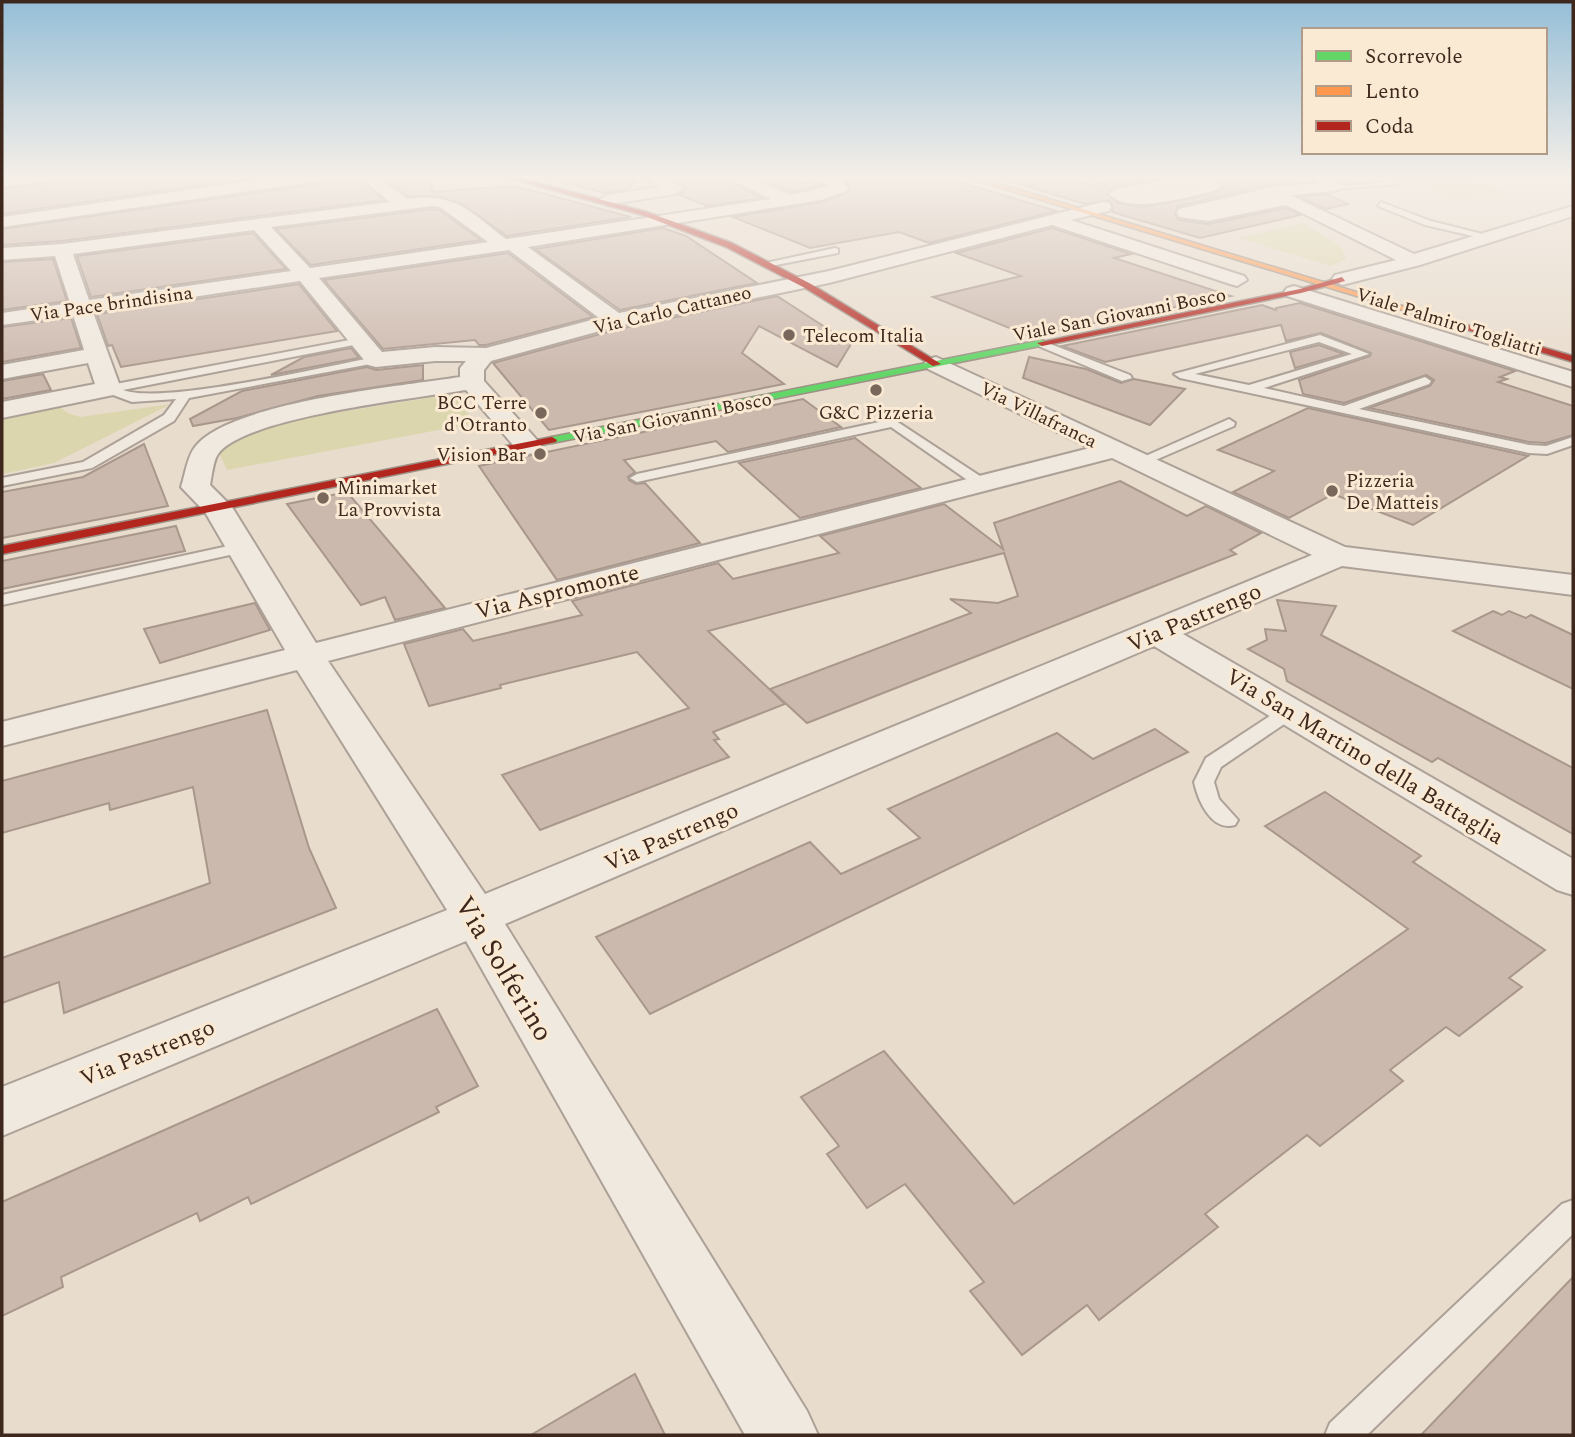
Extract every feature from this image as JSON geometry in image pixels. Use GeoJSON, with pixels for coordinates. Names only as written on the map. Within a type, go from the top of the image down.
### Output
{"type":"FeatureCollection","features":[{"type":"Feature","properties":{"kind":"street"},"geometry":{"type":"LineString","coordinates":[[2,254],[62,250],[87,242]]}},
{"type":"Feature","properties":{"kind":"street"},"geometry":{"type":"LineString","coordinates":[[276,242],[376,360]]}},
{"type":"Feature","properties":{"kind":"street"},"geometry":{"type":"LineString","coordinates":[[504,242],[615,320]]}},
{"type":"Feature","properties":{"kind":"street","name":"Via Pace brindisina"},"geometry":{"type":"LineString","coordinates":[[2,319],[86,316],[305,274],[520,242]]}},
{"type":"Feature","properties":{"kind":"street","name":"Via Villafranca"},"geometry":{"type":"LineString","coordinates":[[716,242],[799,282],[926,358],[1125,456],[1338,556],[1573,585]]}},
{"type":"Feature","properties":{"kind":"street","name":"Via Carlo Cattaneo"},"geometry":{"type":"LineString","coordinates":[[376,360],[435,354],[487,355],[615,320],[829,277],[963,242]]}},
{"type":"Feature","properties":{"kind":"street"},"geometry":{"type":"LineString","coordinates":[[1120,242],[1237,281]]}},
{"type":"Feature","properties":{"kind":"street","name":"Viale Palmiro Togliatti"},"geometry":{"type":"LineString","coordinates":[[1194,242],[1573,346]]}},
{"type":"Feature","properties":{"kind":"street","name":"Viale Palmiro Togliatti"},"geometry":{"type":"LineString","coordinates":[[1232,242],[1333,281],[1573,359]]}},
{"type":"Feature","properties":{"kind":"street"},"geometry":{"type":"LineString","coordinates":[[1386,242],[1413,261]]}},
{"type":"Feature","properties":{"kind":"street"},"geometry":{"type":"LineString","coordinates":[[1333,281],[1474,242]]}},
{"type":"Feature","properties":{"kind":"street"},"geometry":{"type":"LineString","coordinates":[[2,410],[109,389],[62,250]]}},
{"type":"Feature","properties":{"kind":"street","name":"Via San Giovanni Bosco"},"geometry":{"type":"LineString","coordinates":[[2,550],[201,492],[926,358],[1040,343],[1294,292],[1333,281]]}},
{"type":"Feature","properties":{"kind":"street","name":"Viale San Giovanni Bosco"},"geometry":{"type":"LineString","coordinates":[[926,358],[1258,288],[1333,281]]}},
{"type":"Feature","properties":{"kind":"street","name":"Viale Palmiro Togliatti"},"geometry":{"type":"LineString","coordinates":[[1294,292],[1573,380]]}},
{"type":"Feature","properties":{"kind":"street"},"geometry":{"type":"LineString","coordinates":[[2,341],[86,316]]}},
{"type":"Feature","properties":{"kind":"street"},"geometry":{"type":"LineString","coordinates":[[1505,359],[1539,348]]}},
{"type":"Feature","properties":{"kind":"street"},"geometry":{"type":"LineString","coordinates":[[2,372],[98,354]]}},
{"type":"Feature","properties":{"kind":"street"},"geometry":{"type":"LineString","coordinates":[[487,355],[472,368],[472,382],[515,432]]}},
{"type":"Feature","properties":{"kind":"street","name":"Via San Giovanni Bosco"},"geometry":{"type":"LineString","coordinates":[[859,362],[926,358]]}},
{"type":"Feature","properties":{"kind":"street"},"geometry":{"type":"LineString","coordinates":[[201,492],[206,450],[234,431],[285,412],[472,382]]}},
{"type":"Feature","properties":{"kind":"street","name":"Via Aspromonte"},"geometry":{"type":"LineString","coordinates":[[2,734],[981,483],[1125,456]]}},
{"type":"Feature","properties":{"kind":"street","name":"Via Solferino"},"geometry":{"type":"LineString","coordinates":[[201,492],[242,548],[306,655],[476,917],[783,1435]]}},
{"type":"Feature","properties":{"kind":"street","name":"Via Pastrengo"},"geometry":{"type":"LineString","coordinates":[[2,1112],[1338,556]]}},
{"type":"Feature","properties":{"kind":"street","name":"Via San Martino della Battaglia"},"geometry":{"type":"LineString","coordinates":[[1156,633],[1573,879]]}},
{"type":"Feature","properties":{"kind":"lane"},"geometry":{"type":"LineString","coordinates":[[766,264],[835,251]]}},
{"type":"Feature","properties":{"kind":"lane"},"geometry":{"type":"LineString","coordinates":[[1249,389],[1363,354],[1320,338],[1180,374],[1343,410],[1529,449],[1547,450],[1573,441]]}},
{"type":"Feature","properties":{"kind":"lane"},"geometry":{"type":"LineString","coordinates":[[109,389],[360,341]]}},
{"type":"Feature","properties":{"kind":"lane"},"geometry":{"type":"LineString","coordinates":[[1040,343],[1126,378]]}},
{"type":"Feature","properties":{"kind":"lane"},"geometry":{"type":"LineString","coordinates":[[109,389],[132,398],[185,395],[376,360]]}},
{"type":"Feature","properties":{"kind":"lane"},"geometry":{"type":"LineString","coordinates":[[1343,410],[1425,381]]}},
{"type":"Feature","properties":{"kind":"lane"},"geometry":{"type":"LineString","coordinates":[[2,482],[87,465],[169,418],[185,395]]}},
{"type":"Feature","properties":{"kind":"lane"},"geometry":{"type":"LineString","coordinates":[[637,478],[893,423],[981,483]]}},
{"type":"Feature","properties":{"kind":"lane"},"geometry":{"type":"LineString","coordinates":[[1125,456],[1229,423]]}},
{"type":"Feature","properties":{"kind":"lane"},"geometry":{"type":"LineString","coordinates":[[2,600],[242,548]]}},
{"type":"Feature","properties":{"kind":"lane"},"geometry":{"type":"LineString","coordinates":[[1227,820],[1209,801],[1204,782],[1213,763],[1289,712]]}},
{"type":"Feature","properties":{"kind":"lane"},"geometry":{"type":"LineString","coordinates":[[1342,1435],[1573,1214]]}},
{"type":"Feature","properties":{"kind":"shaded area"},"geometry":{"type":"Polygon","coordinates":[[[1251,242],[1334,242],[1341,246],[1346,259],[1331,266],[1251,242]]]}},
{"type":"Feature","properties":{"kind":"shaded area"},"geometry":{"type":"Polygon","coordinates":[[[453,394],[475,423],[227,470],[219,453],[233,441],[254,430],[291,420],[453,394]]]}},
{"type":"Feature","properties":{"kind":"shaded area"},"geometry":{"type":"Polygon","coordinates":[[[55,404],[80,417],[171,404],[54,463],[2,474],[2,414],[55,404]]]}},
{"type":"Feature","properties":{"kind":"building"},"geometry":{"type":"Polygon","coordinates":[[[2,242],[46,242],[2,245],[2,242]]]}},
{"type":"Feature","properties":{"kind":"building"},"geometry":{"type":"Polygon","coordinates":[[[184,242],[261,242],[286,269],[91,297],[77,256],[184,242]]]}},
{"type":"Feature","properties":{"kind":"building"},"geometry":{"type":"Polygon","coordinates":[[[289,242],[467,242],[311,265],[289,242]]]}},
{"type":"Feature","properties":{"kind":"building"},"geometry":{"type":"Polygon","coordinates":[[[577,242],[695,242],[757,283],[620,310],[535,249],[577,242]]]}},
{"type":"Feature","properties":{"kind":"building"},"geometry":{"type":"Polygon","coordinates":[[[795,242],[843,242],[810,248],[795,242]]]}},
{"type":"Feature","properties":{"kind":"building"},"geometry":{"type":"Polygon","coordinates":[[[998,242],[1095,242],[1131,254],[1114,258],[1231,296],[1029,336],[933,297],[1021,276],[956,253],[998,242]]]}},
{"type":"Feature","properties":{"kind":"building"},"geometry":{"type":"Polygon","coordinates":[[[508,253],[593,317],[486,345],[479,345],[475,340],[383,349],[324,280],[508,253]]]}},
{"type":"Feature","properties":{"kind":"building"},"geometry":{"type":"Polygon","coordinates":[[[53,259],[67,301],[2,310],[2,262],[53,259]]]}},
{"type":"Feature","properties":{"kind":"building"},"geometry":{"type":"Polygon","coordinates":[[[299,284],[337,331],[121,367],[112,345],[108,346],[97,314],[299,284]]]}},
{"type":"Feature","properties":{"kind":"building"},"geometry":{"type":"Polygon","coordinates":[[[777,296],[851,344],[837,367],[759,326],[742,353],[784,384],[549,430],[493,363],[619,329],[777,296]]]}},
{"type":"Feature","properties":{"kind":"building"},"geometry":{"type":"Polygon","coordinates":[[[1300,303],[1515,371],[1500,377],[1507,379],[1498,382],[1573,406],[1573,435],[1546,443],[1529,442],[1369,408],[1430,386],[1434,380],[1426,375],[1344,403],[1303,394],[1299,380],[1370,356],[1371,353],[1321,333],[1286,341],[1281,325],[1105,362],[1062,346],[1262,305],[1276,310],[1300,303]]]}},
{"type":"Feature","properties":{"kind":"building"},"geometry":{"type":"Polygon","coordinates":[[[71,318],[81,348],[2,362],[2,327],[71,318]]]}},
{"type":"Feature","properties":{"kind":"building"},"geometry":{"type":"Polygon","coordinates":[[[1319,345],[1344,354],[1295,368],[1290,352],[1319,345]]]}},
{"type":"Feature","properties":{"kind":"building"},"geometry":{"type":"Polygon","coordinates":[[[351,348],[359,358],[271,375],[304,357],[351,348]]]}},
{"type":"Feature","properties":{"kind":"building"},"geometry":{"type":"Polygon","coordinates":[[[1029,357],[1086,369],[1121,383],[1134,379],[1185,389],[1150,425],[1023,378],[1029,357]]]}},
{"type":"Feature","properties":{"kind":"building"},"geometry":{"type":"Polygon","coordinates":[[[423,365],[423,380],[318,396],[237,418],[193,426],[190,419],[242,391],[367,367],[376,370],[423,365]]]}},
{"type":"Feature","properties":{"kind":"building"},"geometry":{"type":"Polygon","coordinates":[[[43,374],[51,390],[2,399],[2,381],[43,374]]]}},
{"type":"Feature","properties":{"kind":"building"},"geometry":{"type":"Polygon","coordinates":[[[803,399],[841,427],[728,452],[716,441],[624,460],[635,472],[628,477],[629,480],[636,484],[645,483],[700,543],[557,580],[479,466],[803,399]]]}},
{"type":"Feature","properties":{"kind":"building"},"geometry":{"type":"Polygon","coordinates":[[[1308,408],[1528,456],[1413,525],[1333,494],[1289,518],[1233,492],[1274,471],[1218,450],[1308,408]]]}},
{"type":"Feature","properties":{"kind":"building"},"geometry":{"type":"Polygon","coordinates":[[[855,438],[921,488],[800,518],[739,463],[855,438]]]}},
{"type":"Feature","properties":{"kind":"building"},"geometry":{"type":"Polygon","coordinates":[[[144,444],[168,506],[2,538],[2,492],[83,477],[144,444]]]}},
{"type":"Feature","properties":{"kind":"building"},"geometry":{"type":"Polygon","coordinates":[[[1120,481],[1187,516],[1206,506],[1261,533],[1230,550],[1236,554],[807,723],[770,689],[971,613],[950,599],[998,603],[1018,596],[1004,553],[708,631],[785,704],[713,732],[719,739],[714,740],[729,757],[540,830],[502,775],[689,708],[637,652],[500,685],[501,688],[429,706],[404,644],[463,629],[473,641],[582,615],[572,601],[718,563],[733,579],[839,553],[820,536],[944,504],[1003,549],[994,523],[1120,481]]]}},
{"type":"Feature","properties":{"kind":"building"},"geometry":{"type":"Polygon","coordinates":[[[347,492],[445,608],[395,620],[385,597],[361,605],[287,504],[347,492]]]}},
{"type":"Feature","properties":{"kind":"building"},"geometry":{"type":"Polygon","coordinates":[[[176,526],[185,551],[2,589],[2,561],[176,526]]]}},
{"type":"Feature","properties":{"kind":"building"},"geometry":{"type":"Polygon","coordinates":[[[1277,600],[1336,606],[1321,635],[1573,768],[1573,834],[1438,758],[1432,762],[1287,681],[1284,669],[1248,649],[1267,640],[1265,629],[1286,631],[1277,600]]]}},
{"type":"Feature","properties":{"kind":"building"},"geometry":{"type":"Polygon","coordinates":[[[255,603],[270,630],[160,663],[144,629],[255,603]]]}},
{"type":"Feature","properties":{"kind":"building"},"geometry":{"type":"Polygon","coordinates":[[[1493,611],[1502,615],[1509,611],[1526,618],[1531,615],[1573,635],[1573,689],[1453,631],[1493,611]]]}},
{"type":"Feature","properties":{"kind":"building"},"geometry":{"type":"Polygon","coordinates":[[[267,710],[309,848],[336,908],[64,1013],[59,982],[2,1003],[2,958],[210,883],[193,787],[110,810],[109,803],[2,833],[2,781],[267,710]]]}},
{"type":"Feature","properties":{"kind":"building"},"geometry":{"type":"Polygon","coordinates":[[[1155,729],[1188,752],[650,1014],[596,937],[810,842],[841,874],[920,838],[888,809],[1057,733],[1093,759],[1155,729]]]}},
{"type":"Feature","properties":{"kind":"building"},"geometry":{"type":"Polygon","coordinates":[[[1325,792],[1421,856],[1413,862],[1545,950],[1509,978],[1522,987],[1459,1036],[1446,1027],[1390,1070],[1403,1081],[1320,1146],[1307,1135],[1205,1214],[1218,1227],[1099,1320],[1087,1305],[1022,1355],[970,1291],[984,1282],[905,1184],[867,1208],[827,1154],[839,1146],[801,1097],[884,1051],[1014,1204],[1408,929],[1265,826],[1325,792]]]}},
{"type":"Feature","properties":{"kind":"building"},"geometry":{"type":"Polygon","coordinates":[[[437,1009],[478,1086],[436,1107],[439,1112],[251,1204],[248,1197],[200,1221],[197,1213],[61,1277],[63,1287],[2,1316],[2,1202],[437,1009]]]}},
{"type":"Feature","properties":{"kind":"building"},"geometry":{"type":"Polygon","coordinates":[[[1573,1277],[1573,1435],[1421,1435],[1573,1277]]]}},
{"type":"Feature","properties":{"kind":"building"},"geometry":{"type":"Polygon","coordinates":[[[635,1374],[665,1435],[531,1435],[635,1374]]]}},
{"type":"Feature","properties":{"kind":"traffic: fast"},"geometry":{"type":"LineString","coordinates":[[552,440],[1042,343]]}},
{"type":"Feature","properties":{"kind":"traffic: slow"},"geometry":{"type":"LineString","coordinates":[[1185,242],[1415,311]]}},
{"type":"Feature","properties":{"kind":"traffic: jam"},"geometry":{"type":"LineString","coordinates":[[722,242],[808,286],[936,364]]}},
{"type":"Feature","properties":{"kind":"traffic: jam"},"geometry":{"type":"LineString","coordinates":[[1042,343],[1301,291],[1342,279]]}},
{"type":"Feature","properties":{"kind":"traffic: jam"},"geometry":{"type":"LineString","coordinates":[[1415,311],[1573,359]]}},
{"type":"Feature","properties":{"kind":"traffic: jam"},"geometry":{"type":"LineString","coordinates":[[2,550],[552,440]]}},
{"type":"Feature","properties":{"kind":"place","name":"Telecom Italia"},"geometry":{"type":"Point","coordinates":[789,335]}},
{"type":"Feature","properties":{"kind":"place","name":"G&C Pizzeria"},"geometry":{"type":"Point","coordinates":[876,390]}},
{"type":"Feature","properties":{"kind":"place","name":"BCC Terre d'Otranto"},"geometry":{"type":"Point","coordinates":[541,413]}},
{"type":"Feature","properties":{"kind":"place","name":"Vision Bar"},"geometry":{"type":"Point","coordinates":[540,454]}},
{"type":"Feature","properties":{"kind":"place","name":"Pizzeria De Matteis"},"geometry":{"type":"Point","coordinates":[1332,491]}},
{"type":"Feature","properties":{"kind":"place","name":"Minimarket La Provvista"},"geometry":{"type":"Point","coordinates":[323,498]}}]}
